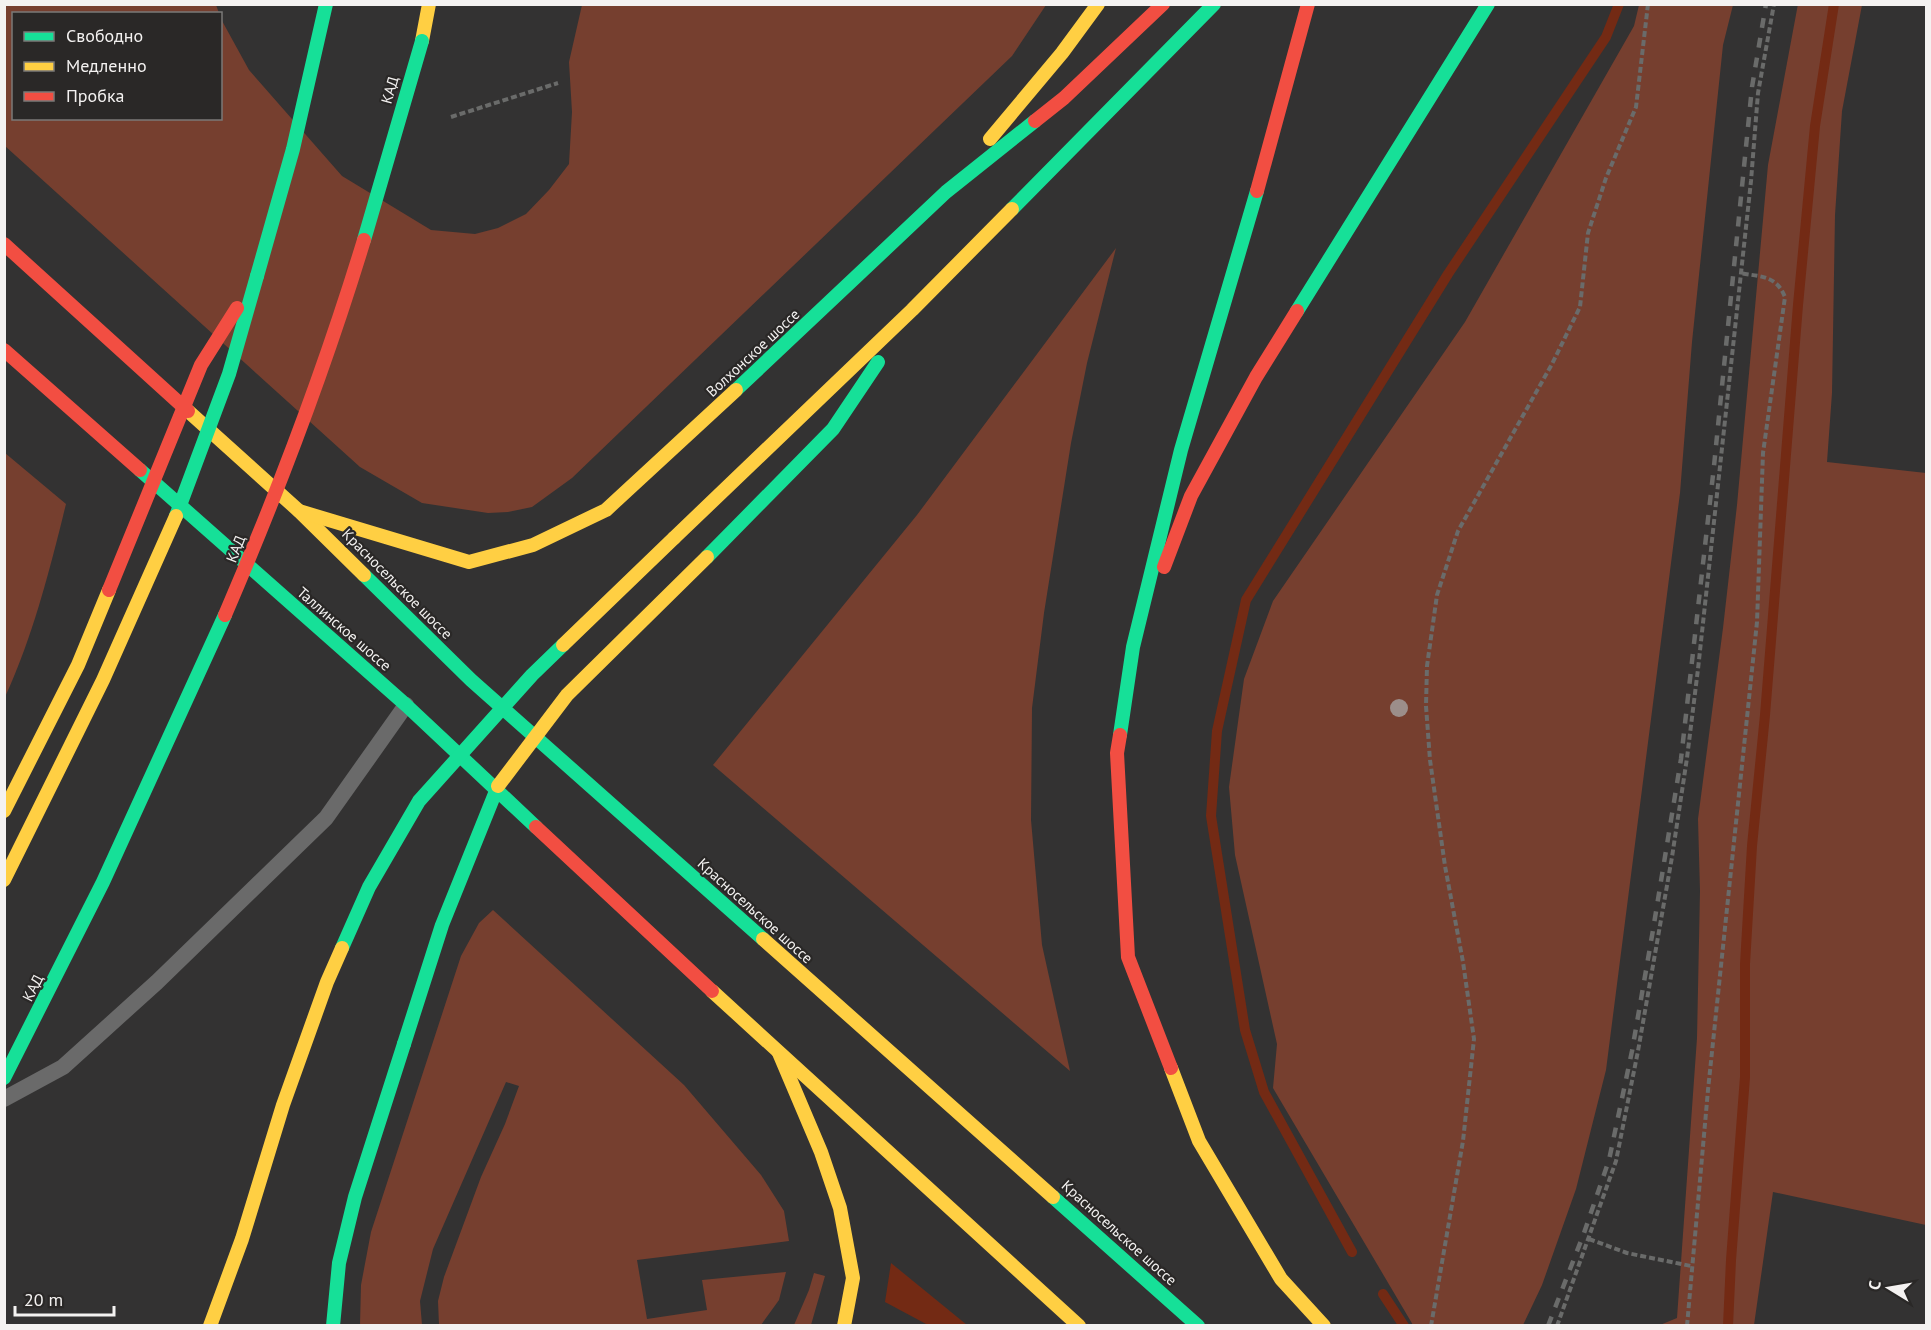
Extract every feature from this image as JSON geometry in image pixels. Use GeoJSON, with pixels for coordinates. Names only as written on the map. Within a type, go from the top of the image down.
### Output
{"type":"FeatureCollection","features":[{"type":"Feature","properties":{"kind":"main road"},"geometry":{"type":"LineString","coordinates":[[4,880],[103,680],[177,514],[229,374],[293,149],[326,4]]}},
{"type":"Feature","properties":{"kind":"main road","name":"КАД"},"geometry":{"type":"LineString","coordinates":[[4,1078],[47,998],[139,810],[249,561],[311,401],[350,285],[422,41],[429,4]]}},
{"type":"Feature","properties":{"kind":"main road"},"geometry":{"type":"LineString","coordinates":[[422,41],[439,4]]}},
{"type":"Feature","properties":{"kind":"main road"},"geometry":{"type":"LineString","coordinates":[[946,192],[1062,53],[1098,4]]}},
{"type":"Feature","properties":{"kind":"main road","name":"Волхонское шоссе"},"geometry":{"type":"LineString","coordinates":[[299,511],[469,562],[533,545],[606,510],[821,312],[946,192],[1064,98],[1163,4]]}},
{"type":"Feature","properties":{"kind":"main road"},"geometry":{"type":"LineString","coordinates":[[210,1326],[242,1239],[283,1105],[327,982],[369,887],[420,801],[532,675],[912,310],[1214,4]]}},
{"type":"Feature","properties":{"kind":"main road"},"geometry":{"type":"LineString","coordinates":[[1308,4],[1240,254],[1181,450],[1133,647],[1117,753],[1128,957],[1199,1141],[1281,1279],[1324,1326]]}},
{"type":"Feature","properties":{"kind":"main road"},"geometry":{"type":"LineString","coordinates":[[1133,647],[1191,496],[1256,377],[1488,4]]}},
{"type":"Feature","properties":{"kind":"main road"},"geometry":{"type":"LineString","coordinates":[[4,244],[299,511]]}},
{"type":"Feature","properties":{"kind":"main road"},"geometry":{"type":"LineString","coordinates":[[4,811],[78,666],[201,365],[257,276]]}},
{"type":"Feature","properties":{"kind":"main road"},"geometry":{"type":"LineString","coordinates":[[333,1326],[339,1263],[355,1197],[442,925],[496,789],[567,695],[833,429],[912,310]]}},
{"type":"Feature","properties":{"kind":"main road","name":"Таллинское шоссе"},"geometry":{"type":"LineString","coordinates":[[4,350],[406,705],[779,1053]]}},
{"type":"Feature","properties":{"kind":"main road","name":"Красносельское шоссе"},"geometry":{"type":"LineString","coordinates":[[299,511],[471,681],[1198,1326]]}},
{"type":"Feature","properties":{"kind":"main road"},"geometry":{"type":"LineString","coordinates":[[779,1053],[821,1152],[840,1208],[853,1278],[844,1326]]}},
{"type":"Feature","properties":{"kind":"main road"},"geometry":{"type":"LineString","coordinates":[[779,1053],[1079,1326]]}},
{"type":"Feature","properties":{"kind":"lane"},"geometry":{"type":"LineString","coordinates":[[4,1099],[63,1067],[157,982],[326,818],[406,705]]}},
{"type":"Feature","properties":{"kind":"path"},"geometry":{"type":"LineString","coordinates":[[1431,1326],[1464,1141],[1474,1039],[1463,962],[1444,866],[1430,760],[1426,706],[1427,666],[1437,595],[1458,531],[1552,364],[1580,307],[1588,233],[1606,177],[1636,108],[1648,4]]}},
{"type":"Feature","properties":{"kind":"path"},"geometry":{"type":"LineString","coordinates":[[1557,1326],[1616,1161],[1672,857],[1698,669],[1753,161],[1758,93],[1774,4]]}},
{"type":"Feature","properties":{"kind":"path"},"geometry":{"type":"LineString","coordinates":[[451,117],[558,83]]}},
{"type":"Feature","properties":{"kind":"path"},"geometry":{"type":"LineString","coordinates":[[1687,1326],[1691,1266],[1757,622],[1763,453],[1785,297],[1780,286],[1769,278],[1740,273]]}},
{"type":"Feature","properties":{"kind":"path"},"geometry":{"type":"LineString","coordinates":[[1589,1239],[1627,1253],[1691,1266]]}},
{"type":"Feature","properties":{"kind":"shaded area"},"geometry":{"type":"Polygon","coordinates":[[[1798,4],[1862,5],[1842,111],[1835,215],[1832,393],[1827,462],[1926,473],[1926,1225],[1773,1192],[1754,1325],[1660,1325],[1677,1318],[1697,1038],[1700,891],[1698,819],[1737,505],[1768,165],[1798,4]]]}},
{"type":"Feature","properties":{"kind":"shaded area"},"geometry":{"type":"Polygon","coordinates":[[[5,5],[216,5],[219,12],[12,12],[12,120],[222,120],[222,21],[249,70],[342,176],[431,230],[475,234],[498,228],[526,214],[569,164],[572,112],[569,62],[582,5],[1046,5],[1012,56],[572,478],[532,507],[508,512],[488,513],[422,503],[360,467],[5,146],[5,5]]]}},
{"type":"Feature","properties":{"kind":"shaded area"},"geometry":{"type":"Polygon","coordinates":[[[1639,5],[1733,5],[1723,45],[1692,342],[1680,493],[1606,1070],[1576,1189],[1542,1285],[1523,1325],[1413,1325],[1273,1088],[1277,1044],[1235,855],[1229,787],[1244,679],[1273,601],[1465,322],[1634,26],[1639,5]]]}},
{"type":"Feature","properties":{"kind":"shaded area"},"geometry":{"type":"Polygon","coordinates":[[[1116,248],[1087,363],[1071,443],[1044,613],[1032,708],[1031,820],[1042,945],[1070,1071],[713,765],[917,515],[1116,248]]]}},
{"type":"Feature","properties":{"kind":"shaded area"},"geometry":{"type":"Polygon","coordinates":[[[5,453],[66,504],[32,626],[5,697],[5,453]]]}},
{"type":"Feature","properties":{"kind":"shaded area"},"geometry":{"type":"Polygon","coordinates":[[[493,910],[684,1085],[761,1175],[784,1211],[789,1241],[637,1260],[647,1319],[707,1310],[702,1280],[786,1272],[779,1300],[761,1325],[439,1325],[438,1301],[444,1277],[481,1177],[519,1086],[506,1082],[433,1249],[420,1301],[422,1325],[360,1325],[361,1285],[371,1232],[461,956],[479,923],[493,910]]]}},
{"type":"Feature","properties":{"kind":"shaded area"},"geometry":{"type":"Polygon","coordinates":[[[891,1263],[967,1325],[928,1325],[885,1302],[891,1263]]]}},
{"type":"Feature","properties":{"kind":"shaded area"},"geometry":{"type":"Polygon","coordinates":[[[814,1273],[825,1276],[811,1325],[794,1325],[809,1290],[814,1273]]]}},
{"type":"Feature","properties":{"kind":"waterway"},"geometry":{"type":"LineString","coordinates":[[1352,1252],[1264,1092],[1245,1030],[1211,816],[1217,731],[1246,600],[1448,274],[1606,37],[1619,4]]}},
{"type":"Feature","properties":{"kind":"waterway"},"geometry":{"type":"LineString","coordinates":[[1728,1326],[1745,1077],[1745,964],[1752,846],[1815,126],[1834,4]]}},
{"type":"Feature","properties":{"kind":"waterway"},"geometry":{"type":"LineString","coordinates":[[1383,1294],[1404,1326]]}},
{"type":"Feature","properties":{"kind":"railway"},"geometry":{"type":"LineString","coordinates":[[1548,1326],[1609,1160],[1632,1051],[1653,930],[1681,759],[1714,466],[1752,87],[1766,4]]}},
{"type":"Feature","properties":{"kind":"traffic: fast"},"geometry":{"type":"LineString","coordinates":[[257,276],[293,149],[326,4]]}},
{"type":"Feature","properties":{"kind":"traffic: fast"},"geometry":{"type":"LineString","coordinates":[[1012,209],[1214,4]]}},
{"type":"Feature","properties":{"kind":"traffic: fast"},"geometry":{"type":"LineString","coordinates":[[1297,311],[1488,4]]}},
{"type":"Feature","properties":{"kind":"traffic: fast"},"geometry":{"type":"LineString","coordinates":[[364,240],[422,41]]}},
{"type":"Feature","properties":{"kind":"traffic: fast"},"geometry":{"type":"LineString","coordinates":[[736,390],[946,192],[1035,121]]}},
{"type":"Feature","properties":{"kind":"traffic: fast"},"geometry":{"type":"LineString","coordinates":[[1120,735],[1133,647],[1181,450],[1257,191]]}},
{"type":"Feature","properties":{"kind":"traffic: fast"},"geometry":{"type":"LineString","coordinates":[[176,516],[229,374],[257,276]]}},
{"type":"Feature","properties":{"kind":"traffic: fast"},"geometry":{"type":"LineString","coordinates":[[707,557],[833,429],[878,362]]}},
{"type":"Feature","properties":{"kind":"traffic: fast"},"geometry":{"type":"LineString","coordinates":[[140,470],[406,705],[536,827]]}},
{"type":"Feature","properties":{"kind":"traffic: fast"},"geometry":{"type":"LineString","coordinates":[[364,575],[471,680],[763,939]]}},
{"type":"Feature","properties":{"kind":"traffic: fast"},"geometry":{"type":"LineString","coordinates":[[4,1078],[103,882],[225,615]]}},
{"type":"Feature","properties":{"kind":"traffic: fast"},"geometry":{"type":"LineString","coordinates":[[342,948],[369,887],[419,801],[532,675],[563,645]]}},
{"type":"Feature","properties":{"kind":"traffic: fast"},"geometry":{"type":"LineString","coordinates":[[404,1044],[442,925],[498,786]]}},
{"type":"Feature","properties":{"kind":"traffic: fast"},"geometry":{"type":"LineString","coordinates":[[333,1326],[339,1263],[355,1197],[404,1044]]}},
{"type":"Feature","properties":{"kind":"traffic: fast"},"geometry":{"type":"LineString","coordinates":[[1053,1197],[1198,1326]]}},
{"type":"Feature","properties":{"kind":"traffic: slow"},"geometry":{"type":"LineString","coordinates":[[422,41],[429,4]]}},
{"type":"Feature","properties":{"kind":"traffic: slow"},"geometry":{"type":"LineString","coordinates":[[990,139],[1062,53],[1098,4]]}},
{"type":"Feature","properties":{"kind":"traffic: slow"},"geometry":{"type":"LineString","coordinates":[[674,538],[912,310],[1012,209]]}},
{"type":"Feature","properties":{"kind":"traffic: slow"},"geometry":{"type":"LineString","coordinates":[[299,511],[469,562],[533,545],[606,510],[736,390]]}},
{"type":"Feature","properties":{"kind":"traffic: slow"},"geometry":{"type":"LineString","coordinates":[[188,411],[299,511],[364,575]]}},
{"type":"Feature","properties":{"kind":"traffic: slow"},"geometry":{"type":"LineString","coordinates":[[4,880],[103,680],[176,516]]}},
{"type":"Feature","properties":{"kind":"traffic: slow"},"geometry":{"type":"LineString","coordinates":[[563,645],[674,538]]}},
{"type":"Feature","properties":{"kind":"traffic: slow"},"geometry":{"type":"LineString","coordinates":[[498,786],[567,695],[707,557]]}},
{"type":"Feature","properties":{"kind":"traffic: slow"},"geometry":{"type":"LineString","coordinates":[[4,811],[78,665],[109,590]]}},
{"type":"Feature","properties":{"kind":"traffic: slow"},"geometry":{"type":"LineString","coordinates":[[763,939],[1053,1197]]}},
{"type":"Feature","properties":{"kind":"traffic: slow"},"geometry":{"type":"LineString","coordinates":[[210,1326],[242,1239],[283,1105],[327,982],[342,948]]}},
{"type":"Feature","properties":{"kind":"traffic: slow"},"geometry":{"type":"LineString","coordinates":[[712,991],[1079,1326]]}},
{"type":"Feature","properties":{"kind":"traffic: slow"},"geometry":{"type":"LineString","coordinates":[[779,1053],[821,1152],[840,1208],[853,1278],[844,1326]]}},
{"type":"Feature","properties":{"kind":"traffic: slow"},"geometry":{"type":"LineString","coordinates":[[1171,1068],[1199,1141],[1281,1279],[1324,1326]]}},
{"type":"Feature","properties":{"kind":"traffic: jam"},"geometry":{"type":"LineString","coordinates":[[1035,121],[1064,98],[1163,4]]}},
{"type":"Feature","properties":{"kind":"traffic: jam"},"geometry":{"type":"LineString","coordinates":[[1257,191],[1308,4]]}},
{"type":"Feature","properties":{"kind":"traffic: jam"},"geometry":{"type":"LineString","coordinates":[[225,615],[300,429],[364,240]]}},
{"type":"Feature","properties":{"kind":"traffic: jam"},"geometry":{"type":"LineString","coordinates":[[4,244],[188,411]]}},
{"type":"Feature","properties":{"kind":"traffic: jam"},"geometry":{"type":"LineString","coordinates":[[109,590],[201,365],[237,308]]}},
{"type":"Feature","properties":{"kind":"traffic: jam"},"geometry":{"type":"LineString","coordinates":[[1164,567],[1191,496],[1256,377],[1297,311]]}},
{"type":"Feature","properties":{"kind":"traffic: jam"},"geometry":{"type":"LineString","coordinates":[[4,350],[140,470]]}},
{"type":"Feature","properties":{"kind":"traffic: jam"},"geometry":{"type":"LineString","coordinates":[[1120,735],[1117,753],[1128,957],[1171,1068]]}},
{"type":"Feature","properties":{"kind":"traffic: jam"},"geometry":{"type":"LineString","coordinates":[[536,827],[712,991]]}}]}
